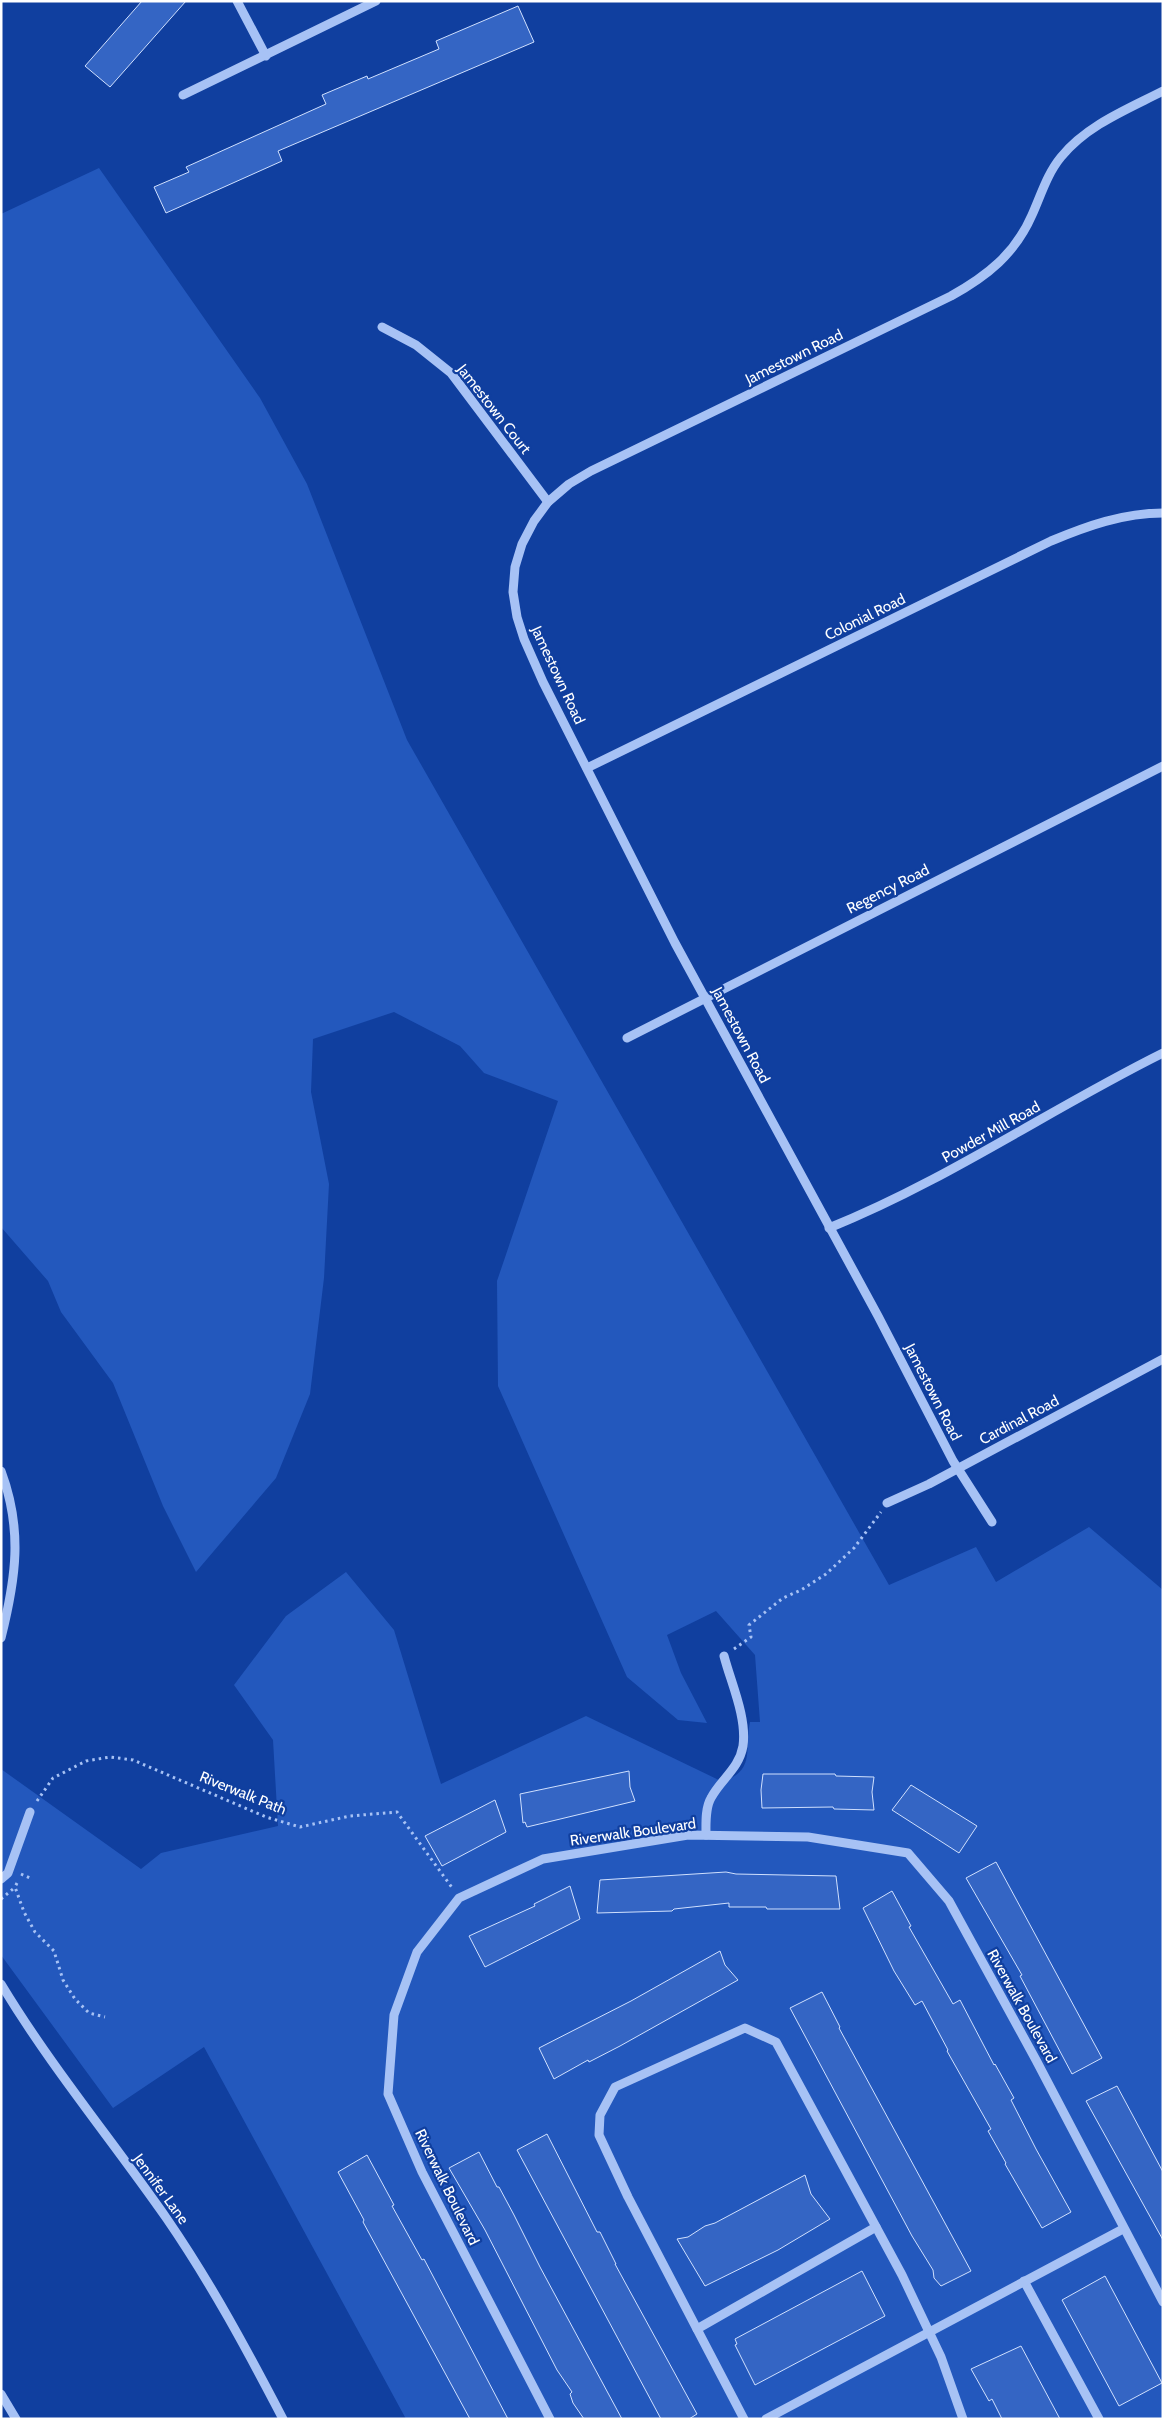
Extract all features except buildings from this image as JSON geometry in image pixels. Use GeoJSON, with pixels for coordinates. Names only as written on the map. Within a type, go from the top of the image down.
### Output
{"type":"FeatureCollection","features":[{"type":"Feature","properties":{"kind":"street"},"geometry":{"type":"LineString","coordinates":[[238,1],[266,56]]}},
{"type":"Feature","properties":{"kind":"street"},"geometry":{"type":"LineString","coordinates":[[183,95],[376,1]]}},
{"type":"Feature","properties":{"kind":"street","name":"Jamestown Road"},"geometry":{"type":"LineString","coordinates":[[992,1522],[958,1469],[663,920],[530,654],[517,617],[513,592],[515,567],[522,544],[534,521],[548,502],[569,484],[591,470],[950,296],[984,276],[1008,255],[1022,236],[1049,174],[1076,140],[1093,128],[1163,90]]}},
{"type":"Feature","properties":{"kind":"street","name":"Jamestown Court"},"geometry":{"type":"LineString","coordinates":[[382,327],[416,345],[451,373],[548,502]]}},
{"type":"Feature","properties":{"kind":"street","name":"Colonial Road"},"geometry":{"type":"LineString","coordinates":[[587,768],[1051,541],[1112,519],[1132,514],[1163,513]]}},
{"type":"Feature","properties":{"kind":"street","name":"Regency Road"},"geometry":{"type":"LineString","coordinates":[[628,1038],[1163,766]]}},
{"type":"Feature","properties":{"kind":"street","name":"Powder Mill Road"},"geometry":{"type":"LineString","coordinates":[[829,1228],[871,1212],[937,1178],[1102,1084],[1163,1053]]}},
{"type":"Feature","properties":{"kind":"street","name":"Cardinal Road"},"geometry":{"type":"LineString","coordinates":[[887,1503],[958,1469],[1163,1359]]}},
{"type":"Feature","properties":{"kind":"street"},"geometry":{"type":"LineString","coordinates":[[1,1471],[10,1494],[15,1520],[16,1546],[15,1574],[1,1638]]}},
{"type":"Feature","properties":{"kind":"street"},"geometry":{"type":"LineString","coordinates":[[706,1835],[706,1816],[710,1798],[734,1770],[743,1746],[742,1722],[724,1656]]}},
{"type":"Feature","properties":{"kind":"street"},"geometry":{"type":"LineString","coordinates":[[1,1878],[8,1873],[30,1812]]}},
{"type":"Feature","properties":{"kind":"street","name":"Riverwalk Boulevard"},"geometry":{"type":"LineString","coordinates":[[550,2419],[422,2172],[388,2094],[394,2015],[416,1952],[459,1898],[543,1859],[688,1835],[808,1837],[908,1853],[949,1901],[1036,2060],[1163,2302]]}},
{"type":"Feature","properties":{"kind":"street","name":"Jennifer Lane"},"geometry":{"type":"LineString","coordinates":[[1,1984],[33,2037],[187,2249],[244,2344],[284,2419]]}},
{"type":"Feature","properties":{"kind":"street"},"geometry":{"type":"LineString","coordinates":[[744,2419],[628,2197],[599,2135],[600,2115],[615,2087],[745,2028],[776,2042],[876,2227],[929,2331],[941,2357],[963,2419]]}},
{"type":"Feature","properties":{"kind":"street"},"geometry":{"type":"LineString","coordinates":[[697,2330],[876,2227]]}},
{"type":"Feature","properties":{"kind":"street"},"geometry":{"type":"LineString","coordinates":[[766,2419],[1123,2229]]}},
{"type":"Feature","properties":{"kind":"street"},"geometry":{"type":"LineString","coordinates":[[1024,2281],[1099,2419]]}},
{"type":"Feature","properties":{"kind":"street"},"geometry":{"type":"LineString","coordinates":[[1,2394],[16,2419]]}},
{"type":"Feature","properties":{"kind":"path"},"geometry":{"type":"LineString","coordinates":[[724,1656],[751,1637],[749,1625],[784,1598],[826,1574],[854,1548],[887,1503]]}},
{"type":"Feature","properties":{"kind":"path","name":"Riverwalk Path"},"geometry":{"type":"LineString","coordinates":[[30,1812],[53,1778],[86,1761],[110,1757],[133,1760],[266,1817],[300,1827],[350,1816],[397,1812],[459,1898]]}},
{"type":"Feature","properties":{"kind":"path"},"geometry":{"type":"LineString","coordinates":[[1,1899],[15,1887],[20,1874],[15,1855]]}},
{"type":"Feature","properties":{"kind":"path"},"geometry":{"type":"LineString","coordinates":[[20,1874],[32,1879]]}},
{"type":"Feature","properties":{"kind":"path"},"geometry":{"type":"LineString","coordinates":[[15,1887],[24,1912],[35,1932],[54,1951],[63,1980],[75,1998],[89,2013],[106,2018]]}},
{"type":"Feature","properties":{"kind":"shaded area"},"geometry":{"type":"Polygon","coordinates":[[[99,168],[260,398],[307,484],[407,740],[889,1585],[976,1547],[996,1582],[1089,1527],[1163,1590],[1163,2419],[406,2419],[204,2047],[113,2108],[1,1955],[1,1769],[141,1869],[161,1853],[278,1826],[273,1740],[234,1685],[286,1616],[346,1572],[394,1630],[441,1784],[586,1716],[723,1782],[733,1777],[744,1765],[747,1758],[750,1722],[760,1722],[755,1655],[716,1611],[667,1635],[681,1673],[707,1723],[678,1720],[627,1677],[498,1386],[497,1281],[558,1101],[484,1073],[460,1046],[394,1012],[313,1039],[311,1092],[329,1184],[324,1278],[310,1394],[276,1478],[196,1572],[163,1506],[113,1383],[61,1312],[48,1281],[1,1227],[1,214],[99,168]]]}}]}
